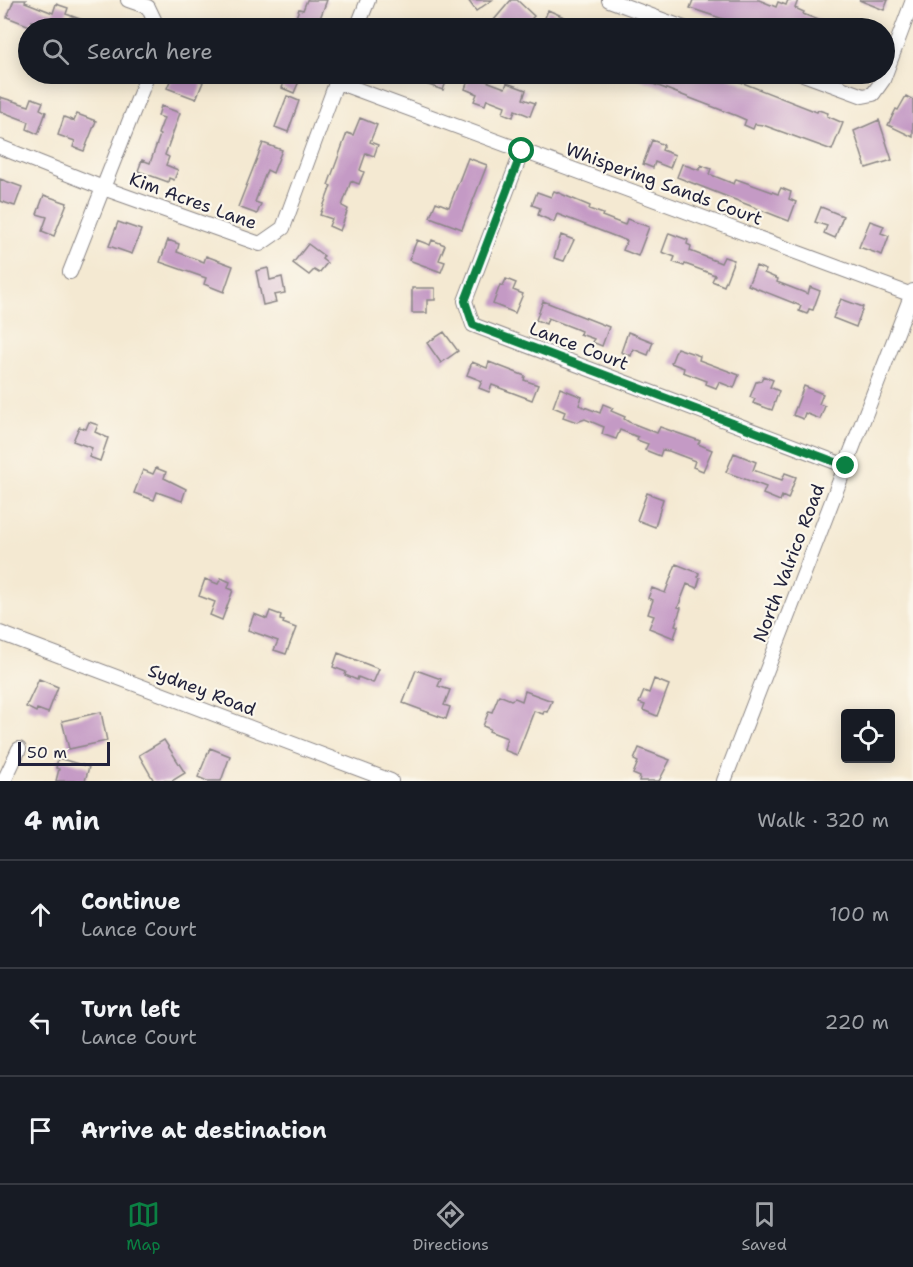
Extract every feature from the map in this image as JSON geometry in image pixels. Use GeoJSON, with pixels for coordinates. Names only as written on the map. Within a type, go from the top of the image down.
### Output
{"type":"FeatureCollection","features":[{"type":"Feature","properties":{"kind":"street"},"geometry":{"type":"LineString","coordinates":[[128,0],[148,7],[153,18]]}},
{"type":"Feature","properties":{"kind":"street"},"geometry":{"type":"LineString","coordinates":[[361,18],[368,0]]}},
{"type":"Feature","properties":{"kind":"street"},"geometry":{"type":"LineString","coordinates":[[609,0],[657,18]]}},
{"type":"Feature","properties":{"kind":"street"},"geometry":{"type":"LineString","coordinates":[[895,48],[913,0]]}},
{"type":"Feature","properties":{"kind":"street","name":"Kim Acres Lane"},"geometry":{"type":"LineString","coordinates":[[70,272],[144,84]]}},
{"type":"Feature","properties":{"kind":"street","name":"Kim Acres Lane"},"geometry":{"type":"LineString","coordinates":[[0,147],[103,188],[260,244],[282,228],[337,84]]}},
{"type":"Feature","properties":{"kind":"street","name":"Whispering Sands Court"},"geometry":{"type":"LineString","coordinates":[[354,84],[522,151],[912,293]]}},
{"type":"Feature","properties":{"kind":"street"},"geometry":{"type":"LineString","coordinates":[[830,84],[863,96],[873,94],[880,84]]}},
{"type":"Feature","properties":{"kind":"street","name":"Lance Court"},"geometry":{"type":"LineString","coordinates":[[522,151],[465,301],[473,325],[846,466]]}},
{"type":"Feature","properties":{"kind":"street","name":"North Valrico Road"},"geometry":{"type":"LineString","coordinates":[[724,781],[912,293]]}},
{"type":"Feature","properties":{"kind":"street","name":"Sydney Road"},"geometry":{"type":"LineString","coordinates":[[0,633],[391,781]]}},
{"type":"Feature","properties":{"kind":"street"},"geometry":{"type":"LineString","coordinates":[[4,781],[19,749]]}},
{"type":"Feature","properties":{"kind":"building"},"geometry":{"type":"Polygon","coordinates":[[[14,0],[26,0],[25,2],[53,13],[56,4],[68,8],[66,14],[77,18],[18,18],[18,21],[7,17],[14,0]]]}},
{"type":"Feature","properties":{"kind":"building"},"geometry":{"type":"Polygon","coordinates":[[[307,0],[327,0],[320,18],[296,18],[299,9],[303,10],[307,0]]]}},
{"type":"Feature","properties":{"kind":"building"},"geometry":{"type":"Polygon","coordinates":[[[468,0],[492,0],[476,11],[468,0]]]}},
{"type":"Feature","properties":{"kind":"building"},"geometry":{"type":"Polygon","coordinates":[[[511,0],[517,0],[534,16],[532,18],[496,18],[511,0]]]}},
{"type":"Feature","properties":{"kind":"building"},"geometry":{"type":"Polygon","coordinates":[[[693,0],[759,0],[776,7],[778,2],[786,5],[788,0],[798,0],[795,8],[813,18],[720,18],[690,8],[693,0]]]}},
{"type":"Feature","properties":{"kind":"building"},"geometry":{"type":"Polygon","coordinates":[[[859,0],[888,0],[884,10],[859,0]]]}},
{"type":"Feature","properties":{"kind":"building"},"geometry":{"type":"Polygon","coordinates":[[[548,10],[566,18],[545,18],[548,10]]]}},
{"type":"Feature","properties":{"kind":"building"},"geometry":{"type":"Polygon","coordinates":[[[169,84],[202,84],[196,99],[167,88],[169,84]]]}},
{"type":"Feature","properties":{"kind":"building"},"geometry":{"type":"Polygon","coordinates":[[[283,84],[298,84],[294,93],[282,88],[283,84]]]}},
{"type":"Feature","properties":{"kind":"building"},"geometry":{"type":"Polygon","coordinates":[[[426,84],[445,84],[443,90],[426,84]]]}},
{"type":"Feature","properties":{"kind":"building"},"geometry":{"type":"Polygon","coordinates":[[[467,84],[494,84],[505,88],[507,84],[510,84],[526,90],[523,99],[535,103],[530,116],[515,110],[513,117],[503,113],[505,106],[487,99],[485,105],[474,101],[477,94],[465,89],[467,84]]]}},
{"type":"Feature","properties":{"kind":"building"},"geometry":{"type":"Polygon","coordinates":[[[653,84],[746,84],[817,112],[818,110],[828,113],[827,116],[843,123],[832,150],[763,125],[755,124],[753,129],[744,125],[746,120],[653,84]]]}},
{"type":"Feature","properties":{"kind":"building"},"geometry":{"type":"Polygon","coordinates":[[[287,96],[299,101],[288,132],[275,127],[287,96]]]}},
{"type":"Feature","properties":{"kind":"building"},"geometry":{"type":"Polygon","coordinates":[[[906,96],[913,100],[913,137],[888,125],[906,96]]]}},
{"type":"Feature","properties":{"kind":"building"},"geometry":{"type":"Polygon","coordinates":[[[0,97],[29,106],[32,98],[43,102],[40,109],[46,112],[38,134],[27,129],[29,122],[0,111],[0,97]]]}},
{"type":"Feature","properties":{"kind":"building"},"geometry":{"type":"Polygon","coordinates":[[[161,106],[180,113],[165,155],[169,157],[166,165],[178,170],[174,180],[169,178],[168,182],[138,171],[142,160],[150,163],[160,135],[158,134],[164,118],[158,116],[161,106]]]}},
{"type":"Feature","properties":{"kind":"building"},"geometry":{"type":"Polygon","coordinates":[[[77,114],[96,121],[84,151],[73,147],[75,141],[58,135],[64,117],[74,121],[77,114]]]}},
{"type":"Feature","properties":{"kind":"building"},"geometry":{"type":"Polygon","coordinates":[[[360,118],[377,125],[370,142],[378,145],[374,156],[366,153],[360,170],[364,172],[359,184],[351,181],[342,206],[348,209],[340,231],[329,226],[332,219],[320,215],[347,133],[353,135],[360,118]]]}},
{"type":"Feature","properties":{"kind":"building"},"geometry":{"type":"Polygon","coordinates":[[[879,120],[892,160],[866,168],[854,131],[879,120]]]}},
{"type":"Feature","properties":{"kind":"building"},"geometry":{"type":"Polygon","coordinates":[[[652,140],[664,145],[662,150],[675,155],[670,168],[655,162],[653,168],[643,164],[652,140]]]}},
{"type":"Feature","properties":{"kind":"building"},"geometry":{"type":"Polygon","coordinates":[[[263,143],[282,150],[273,173],[267,170],[255,202],[261,204],[257,214],[238,207],[263,143]]]}},
{"type":"Feature","properties":{"kind":"building"},"geometry":{"type":"Polygon","coordinates":[[[468,158],[487,165],[462,229],[430,217],[436,202],[449,207],[468,158]]]}},
{"type":"Feature","properties":{"kind":"building"},"geometry":{"type":"Polygon","coordinates":[[[682,164],[699,170],[701,165],[711,169],[709,174],[734,184],[736,179],[778,194],[781,188],[791,192],[789,199],[796,202],[789,221],[677,177],[682,164]]]}},
{"type":"Feature","properties":{"kind":"building"},"geometry":{"type":"Polygon","coordinates":[[[0,179],[22,187],[15,206],[0,201],[0,179]]]}},
{"type":"Feature","properties":{"kind":"building"},"geometry":{"type":"Polygon","coordinates":[[[554,191],[590,206],[589,209],[625,225],[627,219],[649,227],[638,256],[623,250],[627,241],[557,214],[554,222],[538,215],[540,208],[532,205],[537,192],[551,197],[554,191]]]}},
{"type":"Feature","properties":{"kind":"building"},"geometry":{"type":"Polygon","coordinates":[[[44,195],[67,203],[54,236],[42,231],[47,217],[37,214],[44,195]]]}},
{"type":"Feature","properties":{"kind":"building"},"geometry":{"type":"Polygon","coordinates":[[[821,207],[843,216],[835,238],[824,233],[827,226],[815,222],[821,207]]]}},
{"type":"Feature","properties":{"kind":"building"},"geometry":{"type":"Polygon","coordinates":[[[870,221],[884,226],[881,233],[889,236],[882,255],[859,247],[870,221]]]}},
{"type":"Feature","properties":{"kind":"building"},"geometry":{"type":"Polygon","coordinates":[[[118,222],[141,230],[132,254],[109,246],[118,222]]]}},
{"type":"Feature","properties":{"kind":"building"},"geometry":{"type":"Polygon","coordinates":[[[669,233],[688,240],[687,244],[691,246],[690,251],[721,263],[724,257],[734,260],[724,286],[712,281],[715,275],[673,262],[675,257],[662,252],[669,233]]]}},
{"type":"Feature","properties":{"kind":"building"},"geometry":{"type":"Polygon","coordinates":[[[561,235],[574,240],[564,261],[554,258],[561,235]]]}},
{"type":"Feature","properties":{"kind":"building"},"geometry":{"type":"Polygon","coordinates":[[[168,240],[179,244],[177,252],[204,262],[206,256],[233,266],[224,292],[204,284],[206,278],[160,262],[168,240]]]}},
{"type":"Feature","properties":{"kind":"building"},"geometry":{"type":"Polygon","coordinates":[[[417,240],[430,245],[432,240],[445,245],[439,260],[445,262],[441,272],[409,260],[417,240]]]}},
{"type":"Feature","properties":{"kind":"building"},"geometry":{"type":"Polygon","coordinates":[[[308,244],[324,256],[322,259],[327,263],[319,273],[314,270],[309,275],[293,263],[308,244]]]}},
{"type":"Feature","properties":{"kind":"building"},"geometry":{"type":"Polygon","coordinates":[[[756,266],[766,270],[764,273],[778,279],[777,282],[808,294],[810,287],[820,291],[813,310],[809,309],[807,314],[799,311],[801,306],[748,285],[756,266]]]}},
{"type":"Feature","properties":{"kind":"building"},"geometry":{"type":"Polygon","coordinates":[[[268,268],[270,280],[282,277],[285,293],[274,295],[276,302],[263,305],[256,271],[268,268]]]}},
{"type":"Feature","properties":{"kind":"building"},"geometry":{"type":"Polygon","coordinates":[[[506,279],[516,283],[513,290],[523,294],[515,313],[493,304],[500,285],[503,286],[506,279]]]}},
{"type":"Feature","properties":{"kind":"building"},"geometry":{"type":"Polygon","coordinates":[[[412,288],[435,288],[435,300],[427,300],[427,313],[412,313],[412,288]]]}},
{"type":"Feature","properties":{"kind":"building"},"geometry":{"type":"Polygon","coordinates":[[[841,299],[863,307],[856,327],[833,318],[841,299]]]}},
{"type":"Feature","properties":{"kind":"building"},"geometry":{"type":"Polygon","coordinates":[[[543,301],[609,327],[602,346],[592,342],[594,339],[580,334],[581,331],[574,328],[548,318],[546,324],[536,320],[543,301]]]}},
{"type":"Feature","properties":{"kind":"building"},"geometry":{"type":"Polygon","coordinates":[[[444,332],[458,351],[441,363],[427,343],[444,332]]]}},
{"type":"Feature","properties":{"kind":"building"},"geometry":{"type":"Polygon","coordinates":[[[628,332],[653,342],[648,355],[633,349],[631,356],[621,352],[628,332]]]}},
{"type":"Feature","properties":{"kind":"building"},"geometry":{"type":"Polygon","coordinates":[[[677,348],[700,356],[699,360],[739,375],[734,388],[719,382],[716,388],[706,384],[707,381],[683,372],[684,368],[671,363],[677,348]]]}},
{"type":"Feature","properties":{"kind":"building"},"geometry":{"type":"Polygon","coordinates":[[[472,362],[487,368],[489,362],[525,376],[524,380],[538,385],[532,400],[492,385],[489,392],[479,388],[482,381],[467,375],[472,362]]]}},
{"type":"Feature","properties":{"kind":"building"},"geometry":{"type":"Polygon","coordinates":[[[763,376],[773,380],[770,387],[779,391],[772,410],[753,403],[755,399],[750,397],[756,382],[761,381],[763,376]]]}},
{"type":"Feature","properties":{"kind":"building"},"geometry":{"type":"Polygon","coordinates":[[[804,386],[823,394],[819,404],[825,406],[820,419],[805,413],[803,419],[793,415],[804,386]]]}},
{"type":"Feature","properties":{"kind":"building"},"geometry":{"type":"Polygon","coordinates":[[[560,388],[582,397],[579,405],[600,413],[603,404],[613,408],[611,411],[625,417],[624,419],[629,422],[657,433],[660,427],[700,441],[698,444],[712,450],[703,471],[693,467],[695,461],[669,451],[662,450],[660,456],[645,450],[648,444],[620,430],[616,439],[602,434],[604,427],[585,419],[577,422],[563,417],[565,412],[553,407],[560,388]]]}},
{"type":"Feature","properties":{"kind":"building"},"geometry":{"type":"Polygon","coordinates":[[[89,422],[98,425],[95,432],[108,438],[100,461],[89,457],[92,448],[73,441],[79,427],[86,429],[89,422]]]}},
{"type":"Feature","properties":{"kind":"building"},"geometry":{"type":"Polygon","coordinates":[[[734,453],[756,462],[753,470],[782,480],[785,473],[796,477],[788,499],[782,496],[780,501],[763,494],[766,487],[726,472],[734,453]]]}},
{"type":"Feature","properties":{"kind":"building"},"geometry":{"type":"Polygon","coordinates":[[[156,468],[166,472],[164,478],[186,489],[182,501],[157,492],[154,500],[134,493],[143,470],[153,474],[156,468]]]}},
{"type":"Feature","properties":{"kind":"building"},"geometry":{"type":"Polygon","coordinates":[[[647,493],[663,499],[655,527],[637,520],[647,493]]]}},
{"type":"Feature","properties":{"kind":"building"},"geometry":{"type":"Polygon","coordinates":[[[676,564],[699,573],[700,578],[697,588],[687,584],[678,607],[681,608],[675,625],[678,626],[674,638],[649,628],[654,616],[648,614],[653,600],[648,598],[652,588],[665,593],[676,564]]]}},
{"type":"Feature","properties":{"kind":"building"},"geometry":{"type":"Polygon","coordinates":[[[221,578],[230,582],[228,588],[233,590],[222,620],[210,615],[215,602],[199,596],[205,579],[218,584],[221,578]]]}},
{"type":"Feature","properties":{"kind":"building"},"geometry":{"type":"Polygon","coordinates":[[[270,611],[281,615],[280,620],[284,621],[283,623],[296,628],[286,654],[274,650],[278,641],[248,630],[254,614],[267,619],[270,611]]]}},
{"type":"Feature","properties":{"kind":"building"},"geometry":{"type":"Polygon","coordinates":[[[338,653],[379,669],[373,683],[358,677],[357,680],[333,667],[338,653]]]}},
{"type":"Feature","properties":{"kind":"building"},"geometry":{"type":"Polygon","coordinates":[[[416,670],[441,679],[438,686],[450,690],[444,705],[450,707],[446,719],[403,703],[416,670]]]}},
{"type":"Feature","properties":{"kind":"building"},"geometry":{"type":"Polygon","coordinates":[[[39,679],[58,687],[48,713],[37,709],[36,712],[26,707],[39,679]]]}},
{"type":"Feature","properties":{"kind":"building"},"geometry":{"type":"Polygon","coordinates":[[[654,679],[669,685],[657,716],[643,710],[645,705],[639,703],[644,691],[649,693],[654,679]]]}},
{"type":"Feature","properties":{"kind":"building"},"geometry":{"type":"Polygon","coordinates":[[[525,691],[552,701],[547,712],[544,711],[543,714],[534,711],[517,755],[504,750],[507,738],[483,726],[499,695],[511,700],[515,698],[522,701],[525,691]]]}},
{"type":"Feature","properties":{"kind":"building"},"geometry":{"type":"Polygon","coordinates":[[[101,712],[107,741],[69,749],[62,721],[101,712]]]}},
{"type":"Feature","properties":{"kind":"building"},"geometry":{"type":"Polygon","coordinates":[[[164,740],[185,773],[172,781],[154,781],[139,755],[164,740]]]}},
{"type":"Feature","properties":{"kind":"building"},"geometry":{"type":"Polygon","coordinates":[[[210,748],[230,756],[221,781],[207,781],[198,777],[210,748]]]}},
{"type":"Feature","properties":{"kind":"building"},"geometry":{"type":"Polygon","coordinates":[[[639,748],[670,760],[659,781],[639,781],[640,777],[633,774],[638,762],[634,760],[639,748]]]}},
{"type":"Feature","properties":{"kind":"building"},"geometry":{"type":"Polygon","coordinates":[[[58,758],[89,767],[85,781],[56,781],[59,769],[56,768],[58,758]]]}},
{"type":"Feature","properties":{"kind":"route"},"geometry":{"type":"LineString","coordinates":[[522,151],[465,301],[473,325],[846,466]]}}]}
